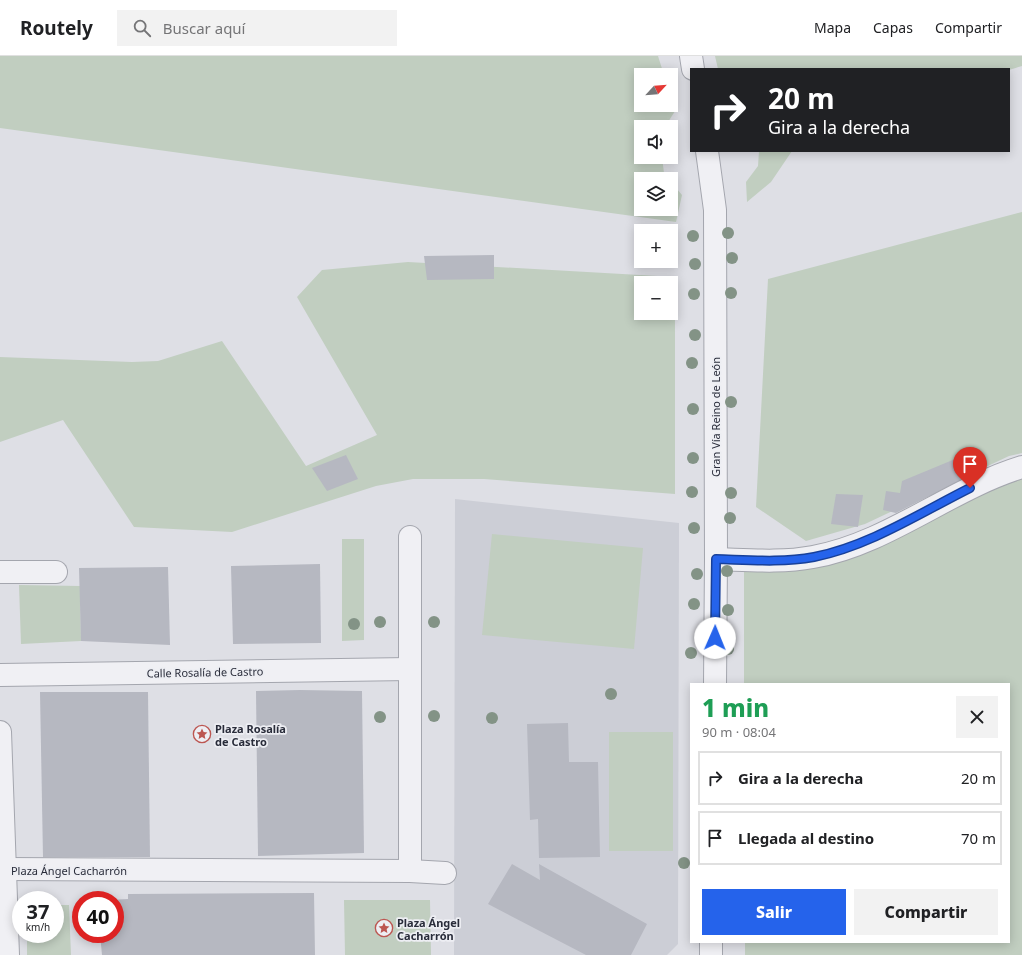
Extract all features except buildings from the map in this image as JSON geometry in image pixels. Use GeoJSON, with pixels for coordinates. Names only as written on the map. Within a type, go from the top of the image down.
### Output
{"type":"FeatureCollection","features":[{"type":"Feature","properties":{"kind":"street"},"geometry":{"type":"LineString","coordinates":[[691,56],[693,68]]}},
{"type":"Feature","properties":{"kind":"street","name":"Gran Vía Reino de León"},"geometry":{"type":"LineString","coordinates":[[707,152],[715,210],[715,683]]}},
{"type":"Feature","properties":{"kind":"street"},"geometry":{"type":"LineString","coordinates":[[716,559],[777,562],[821,555],[877,535],[997,475],[1022,467]]}},
{"type":"Feature","properties":{"kind":"street"},"geometry":{"type":"LineString","coordinates":[[410,537],[410,871]]}},
{"type":"Feature","properties":{"kind":"street"},"geometry":{"type":"LineString","coordinates":[[0,572],[56,572]]}},
{"type":"Feature","properties":{"kind":"street","name":"Calle Rosalía de Castro"},"geometry":{"type":"LineString","coordinates":[[0,675],[409,669]]}},
{"type":"Feature","properties":{"kind":"street"},"geometry":{"type":"LineString","coordinates":[[0,732],[8,955]]}},
{"type":"Feature","properties":{"kind":"street","name":"Plaza Ángel Cacharrón"},"geometry":{"type":"LineString","coordinates":[[5,869],[410,871],[445,873]]}},
{"type":"Feature","properties":{"kind":"street"},"geometry":{"type":"LineString","coordinates":[[711,943],[711,955]]}},
{"type":"Feature","properties":{"kind":"shaded area"},"geometry":{"type":"Polygon","coordinates":[[[455,499],[679,523],[678,944],[667,955],[454,955],[455,499]]]}},
{"type":"Feature","properties":{"kind":"green space"},"geometry":{"type":"Polygon","coordinates":[[[0,56],[658,56],[662,68],[634,68],[634,112],[674,112],[669,120],[634,120],[634,164],[663,164],[664,172],[634,172],[634,216],[677,216],[676,222],[0,128],[0,56]]]}},
{"type":"Feature","properties":{"kind":"green space"},"geometry":{"type":"Polygon","coordinates":[[[715,56],[1022,56],[1022,66],[1010,70],[1010,68],[718,68],[715,56]]]}},
{"type":"Feature","properties":{"kind":"green space"},"geometry":{"type":"Polygon","coordinates":[[[759,152],[791,152],[771,182],[747,202],[746,182],[758,166],[759,152]]]}},
{"type":"Feature","properties":{"kind":"green space"},"geometry":{"type":"Polygon","coordinates":[[[678,190],[682,195],[678,213],[678,190]]]}},
{"type":"Feature","properties":{"kind":"green space"},"geometry":{"type":"Polygon","coordinates":[[[1022,212],[1022,453],[1009,456],[865,524],[806,541],[756,507],[768,279],[1022,212]]]}},
{"type":"Feature","properties":{"kind":"green space"},"geometry":{"type":"Polygon","coordinates":[[[408,262],[657,276],[634,276],[634,320],[675,320],[675,494],[484,479],[413,479],[376,486],[232,532],[134,527],[63,420],[0,442],[0,357],[132,362],[158,361],[222,341],[306,466],[377,435],[297,297],[322,270],[408,262]]]}},
{"type":"Feature","properties":{"kind":"green space"},"geometry":{"type":"Polygon","coordinates":[[[1022,475],[1022,955],[745,955],[745,943],[1010,943],[1010,683],[744,683],[744,568],[797,569],[1022,475]]]}},
{"type":"Feature","properties":{"kind":"green space"},"geometry":{"type":"Polygon","coordinates":[[[492,534],[643,548],[634,649],[482,635],[492,534]]]}},
{"type":"Feature","properties":{"kind":"green space"},"geometry":{"type":"Polygon","coordinates":[[[342,539],[364,539],[364,640],[342,641],[342,539]]]}},
{"type":"Feature","properties":{"kind":"green space"},"geometry":{"type":"Polygon","coordinates":[[[19,585],[80,586],[81,641],[21,644],[19,585]]]}},
{"type":"Feature","properties":{"kind":"green space"},"geometry":{"type":"Polygon","coordinates":[[[609,732],[673,732],[673,851],[609,851],[609,732]]]}},
{"type":"Feature","properties":{"kind":"green space"},"geometry":{"type":"Polygon","coordinates":[[[344,900],[430,900],[431,955],[345,955],[344,900]]]}},
{"type":"Feature","properties":{"kind":"green space"},"geometry":{"type":"Polygon","coordinates":[[[64,905],[69,905],[71,955],[27,955],[27,943],[64,943],[64,905]]]}},
{"type":"Feature","properties":{"kind":"place","name":"Plaza Rosalía de Castro"},"geometry":{"type":"Point","coordinates":[202,734]}},
{"type":"Feature","properties":{"kind":"place","name":"Plaza Ángel Cacharrón"},"geometry":{"type":"Point","coordinates":[384,928]}},
{"type":"Feature","properties":{"kind":"route"},"geometry":{"type":"LineString","coordinates":[[715,638],[716,559],[777,562],[814,557],[877,535],[970,488]]}}]}
